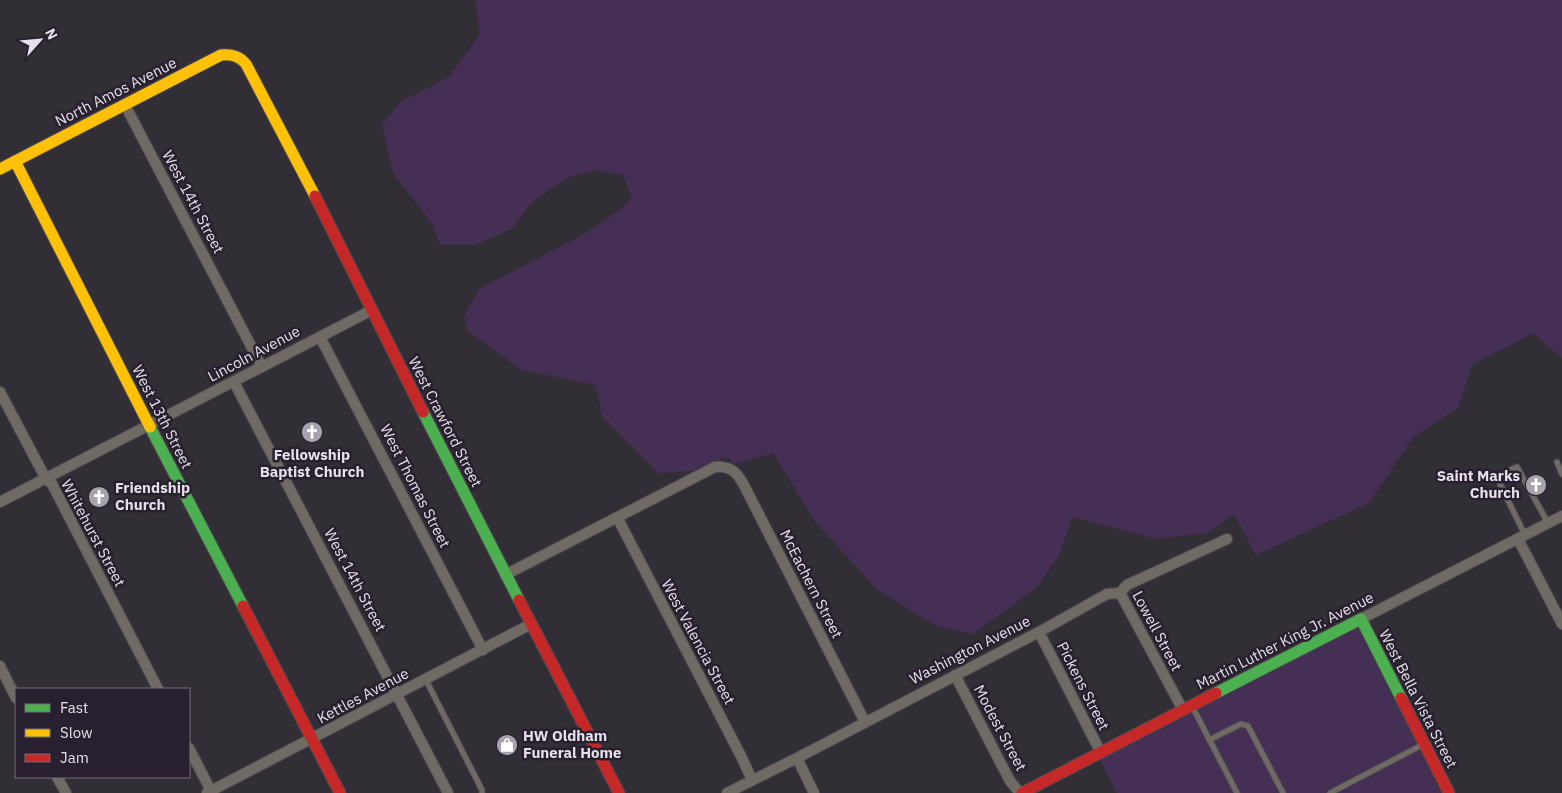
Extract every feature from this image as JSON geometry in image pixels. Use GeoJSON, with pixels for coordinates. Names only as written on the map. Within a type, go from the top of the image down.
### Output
{"type":"FeatureCollection","features":[{"type":"Feature","properties":{"kind":"street","name":"North Amos Avenue"},"geometry":{"type":"LineString","coordinates":[[0,169],[222,55],[229,53],[235,55],[246,64]]}},
{"type":"Feature","properties":{"kind":"street","name":"West Crawford Street"},"geometry":{"type":"LineString","coordinates":[[246,64],[356,275],[505,574],[619,793]]}},
{"type":"Feature","properties":{"kind":"street","name":"West 14th Street"},"geometry":{"type":"LineString","coordinates":[[125,105],[262,367]]}},
{"type":"Feature","properties":{"kind":"street","name":"West 13th Street"},"geometry":{"type":"LineString","coordinates":[[15,161],[340,793]]}},
{"type":"Feature","properties":{"kind":"street","name":"Lincoln Avenue"},"geometry":{"type":"LineString","coordinates":[[0,502],[372,310]]}},
{"type":"Feature","properties":{"kind":"street","name":"West Thomas Street"},"geometry":{"type":"LineString","coordinates":[[320,337],[483,650]]}},
{"type":"Feature","properties":{"kind":"street","name":"West 14th Street"},"geometry":{"type":"LineString","coordinates":[[234,382],[448,793]]}},
{"type":"Feature","properties":{"kind":"street","name":"Whitehurst Street"},"geometry":{"type":"LineString","coordinates":[[0,392],[46,479],[52,484],[157,688]]}},
{"type":"Feature","properties":{"kind":"street","name":"McEachern Street"},"geometry":{"type":"LineString","coordinates":[[617,517],[715,467],[724,466],[738,474],[865,722]]}},
{"type":"Feature","properties":{"kind":"street","name":"Martin Luther King Jr. Avenue"},"geometry":{"type":"LineString","coordinates":[[1021,793],[1562,516]]}},
{"type":"Feature","properties":{"kind":"street"},"geometry":{"type":"LineString","coordinates":[[505,574],[617,517]]}},
{"type":"Feature","properties":{"kind":"street","name":"West Valencia Street"},"geometry":{"type":"LineString","coordinates":[[617,517],[752,780]]}},
{"type":"Feature","properties":{"kind":"street"},"geometry":{"type":"LineString","coordinates":[[1522,537],[1561,621]]}},
{"type":"Feature","properties":{"kind":"street","name":"Washington Avenue"},"geometry":{"type":"LineString","coordinates":[[727,793],[1039,632],[1107,594],[1120,592],[1127,585],[1227,539]]}},
{"type":"Feature","properties":{"kind":"street","name":"Lowell Street"},"geometry":{"type":"LineString","coordinates":[[1120,592],[1187,708]]}},
{"type":"Feature","properties":{"kind":"street","name":"West Bella Vista Street"},"geometry":{"type":"LineString","coordinates":[[1361,619],[1449,793]]}},
{"type":"Feature","properties":{"kind":"street","name":"Kettles Avenue"},"geometry":{"type":"LineString","coordinates":[[210,792],[531,624]]}},
{"type":"Feature","properties":{"kind":"street","name":"Pickens Street"},"geometry":{"type":"LineString","coordinates":[[1039,632],[1101,753]]}},
{"type":"Feature","properties":{"kind":"street"},"geometry":{"type":"LineString","coordinates":[[0,666],[15,696]]}},
{"type":"Feature","properties":{"kind":"street","name":"Modest Street"},"geometry":{"type":"LineString","coordinates":[[955,675],[1010,781],[1021,793]]}},
{"type":"Feature","properties":{"kind":"street"},"geometry":{"type":"LineString","coordinates":[[190,750],[210,792]]}},
{"type":"Feature","properties":{"kind":"street"},"geometry":{"type":"LineString","coordinates":[[797,758],[814,793]]}},
{"type":"Feature","properties":{"kind":"street"},"geometry":{"type":"LineString","coordinates":[[58,778],[66,793]]}},
{"type":"Feature","properties":{"kind":"lane"},"geometry":{"type":"LineString","coordinates":[[1557,462],[1562,474]]}},
{"type":"Feature","properties":{"kind":"lane"},"geometry":{"type":"LineString","coordinates":[[1522,537],[1499,482],[1499,478],[1503,473],[1517,467],[1548,523]]}},
{"type":"Feature","properties":{"kind":"lane"},"geometry":{"type":"LineString","coordinates":[[426,680],[482,793]]}},
{"type":"Feature","properties":{"kind":"lane"},"geometry":{"type":"LineString","coordinates":[[1187,708],[1209,740],[1237,793]]}},
{"type":"Feature","properties":{"kind":"lane"},"geometry":{"type":"LineString","coordinates":[[1209,740],[1241,724],[1248,726],[1283,793]]}},
{"type":"Feature","properties":{"kind":"lane"},"geometry":{"type":"LineString","coordinates":[[1330,793],[1424,744]]}},
{"type":"Feature","properties":{"kind":"shaded area"},"geometry":{"type":"Polygon","coordinates":[[[475,0],[1562,0],[1562,358],[1533,333],[1472,365],[1458,408],[1413,437],[1369,503],[1256,555],[1234,514],[1207,533],[1156,539],[1072,517],[1059,556],[1036,588],[973,634],[936,626],[878,590],[816,523],[773,453],[735,464],[731,462],[731,459],[722,458],[695,471],[658,473],[602,416],[596,385],[522,370],[469,332],[464,317],[479,289],[586,233],[632,199],[623,175],[595,170],[567,178],[532,202],[512,229],[475,245],[440,245],[433,225],[393,173],[382,125],[402,101],[449,77],[480,34],[475,0]]]}},
{"type":"Feature","properties":{"kind":"shaded area"},"geometry":{"type":"Polygon","coordinates":[[[1358,628],[1441,793],[1117,793],[1100,760],[1358,628]]]}},
{"type":"Feature","properties":{"kind":"traffic: fast"},"geometry":{"type":"LineString","coordinates":[[423,412],[519,600]]}},
{"type":"Feature","properties":{"kind":"traffic: fast"},"geometry":{"type":"LineString","coordinates":[[150,427],[243,606]]}},
{"type":"Feature","properties":{"kind":"traffic: fast"},"geometry":{"type":"LineString","coordinates":[[1216,693],[1361,619],[1401,698]]}},
{"type":"Feature","properties":{"kind":"traffic: slow"},"geometry":{"type":"LineString","coordinates":[[0,169],[221,55],[229,55],[238,57],[246,64],[315,196]]}},
{"type":"Feature","properties":{"kind":"traffic: slow"},"geometry":{"type":"LineString","coordinates":[[15,161],[150,427]]}},
{"type":"Feature","properties":{"kind":"traffic: jam"},"geometry":{"type":"LineString","coordinates":[[315,196],[423,412]]}},
{"type":"Feature","properties":{"kind":"traffic: jam"},"geometry":{"type":"LineString","coordinates":[[519,600],[619,793]]}},
{"type":"Feature","properties":{"kind":"traffic: jam"},"geometry":{"type":"LineString","coordinates":[[243,606],[340,793]]}},
{"type":"Feature","properties":{"kind":"traffic: jam"},"geometry":{"type":"LineString","coordinates":[[1022,793],[1216,693]]}},
{"type":"Feature","properties":{"kind":"traffic: jam"},"geometry":{"type":"LineString","coordinates":[[1401,698],[1449,793]]}},
{"type":"Feature","properties":{"kind":"place","name":"Fellowship Baptist Church"},"geometry":{"type":"Point","coordinates":[312,432]}},
{"type":"Feature","properties":{"kind":"place","name":"Saint Marks Church"},"geometry":{"type":"Point","coordinates":[1536,485]}},
{"type":"Feature","properties":{"kind":"place","name":"Friendship Church"},"geometry":{"type":"Point","coordinates":[99,497]}},
{"type":"Feature","properties":{"kind":"place","name":"HW Oldham Funeral Home"},"geometry":{"type":"Point","coordinates":[507,745]}}]}
